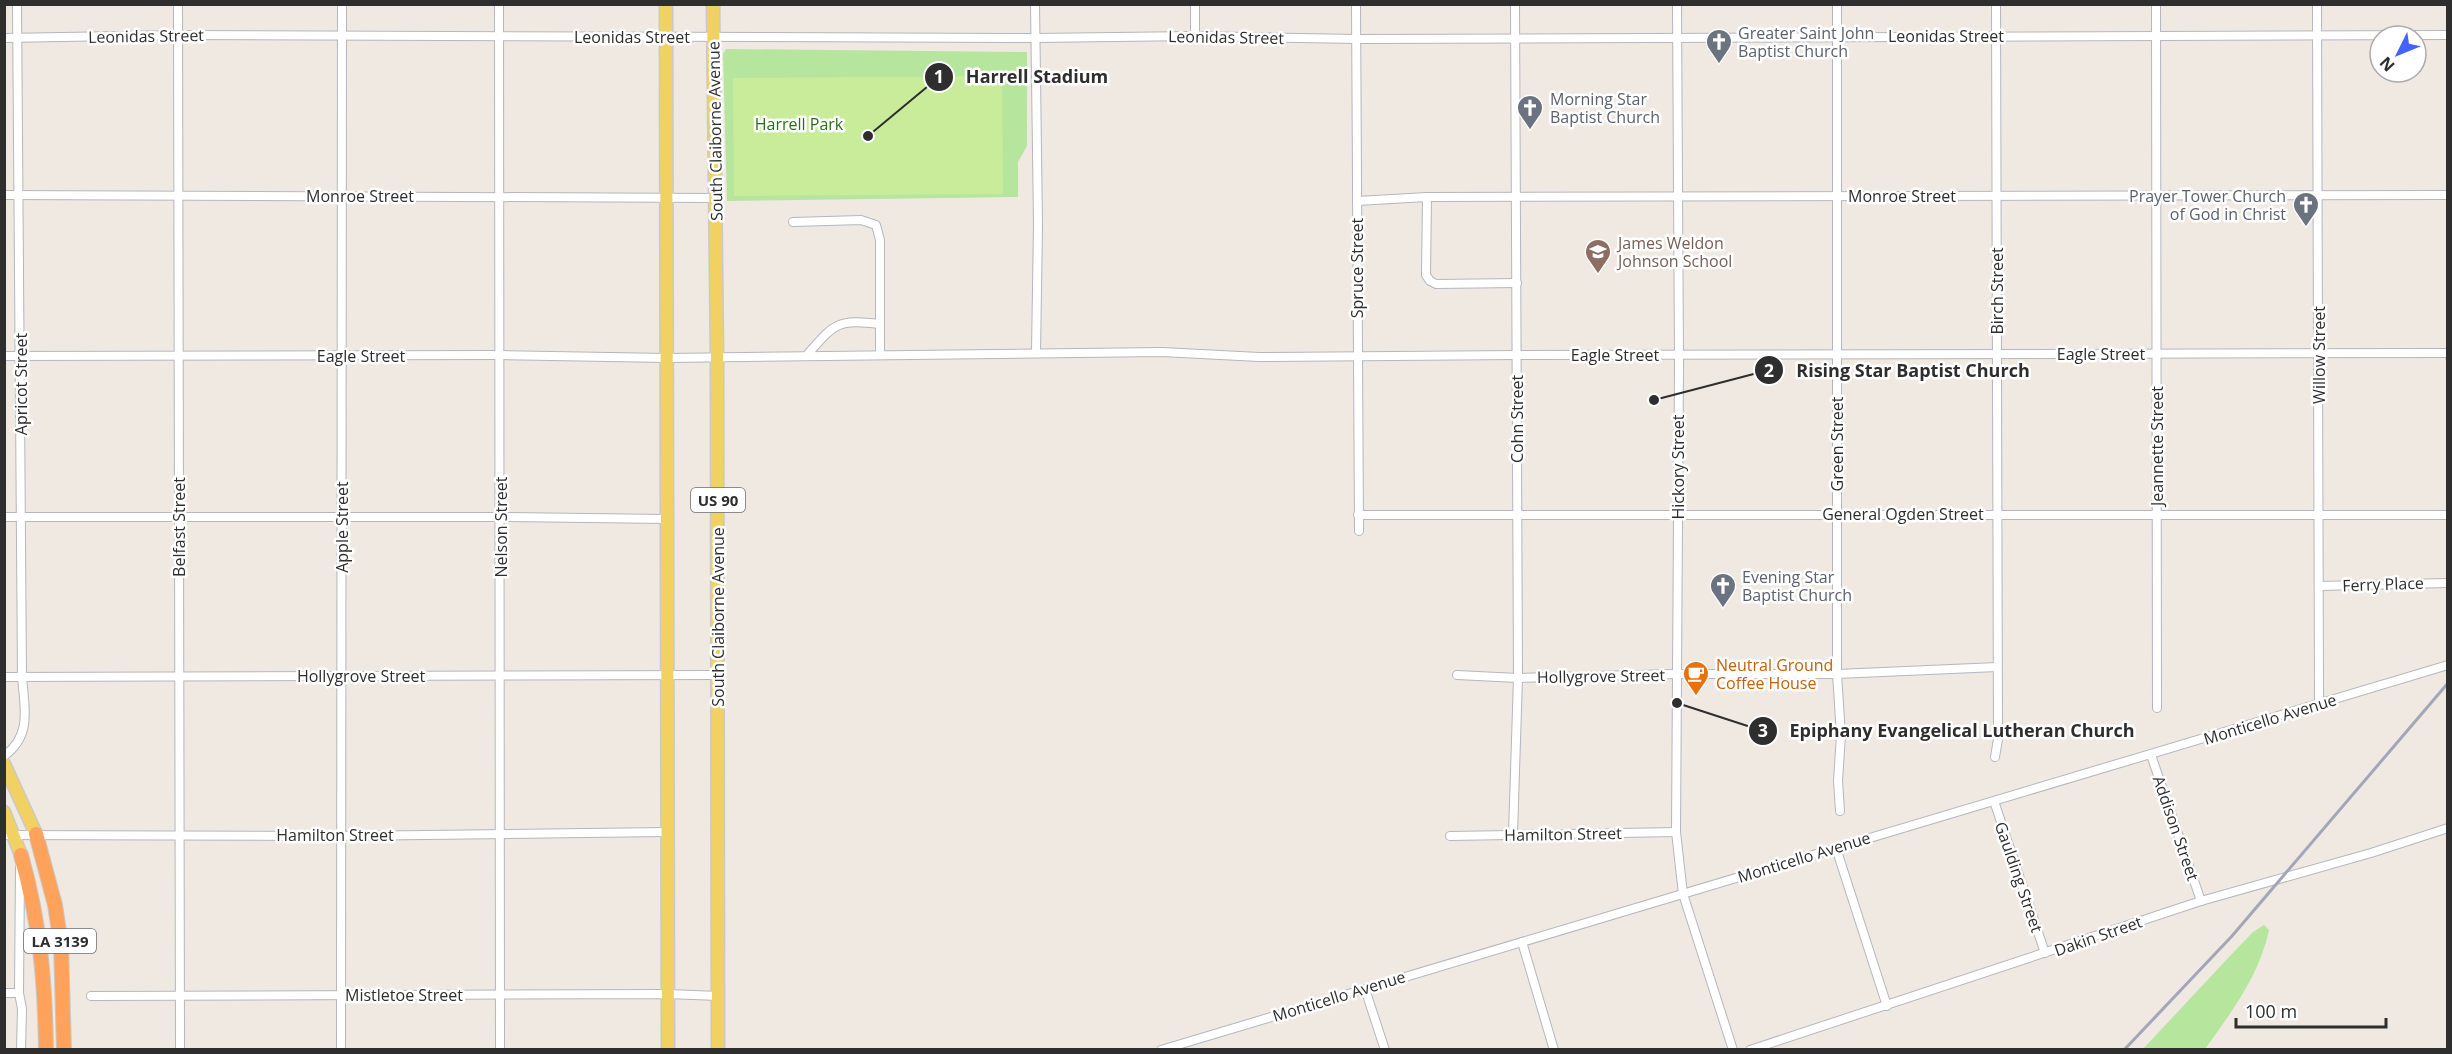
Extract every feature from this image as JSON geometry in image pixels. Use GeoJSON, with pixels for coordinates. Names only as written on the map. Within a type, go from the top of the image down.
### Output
{"type":"FeatureCollection","features":[{"type":"Feature","properties":{"kind":"highway","name":"LA 3139"},"geometry":{"type":"LineString","coordinates":[[36,834],[55,905],[61,944],[64,1050]]}},
{"type":"Feature","properties":{"kind":"highway","name":"LA 3139"},"geometry":{"type":"LineString","coordinates":[[21,855],[32,895],[43,959],[46,1050]]}},
{"type":"Feature","properties":{"kind":"main road","name":"US 90"},"geometry":{"type":"LineString","coordinates":[[666,4],[668,1050]]}},
{"type":"Feature","properties":{"kind":"main road","name":"South Claiborne Avenue"},"geometry":{"type":"LineString","coordinates":[[713,4],[717,357],[718,1050]]}},
{"type":"Feature","properties":{"kind":"main road","name":"LA 3139"},"geometry":{"type":"LineString","coordinates":[[4,764],[36,834]]}},
{"type":"Feature","properties":{"kind":"main road","name":"LA 3139"},"geometry":{"type":"LineString","coordinates":[[4,812],[9,835],[21,855]]}},
{"type":"Feature","properties":{"kind":"street","name":"Apricot Street"},"geometry":{"type":"LineString","coordinates":[[4,756],[21,740],[24,731],[17,4]]}},
{"type":"Feature","properties":{"kind":"street","name":"Belfast Street"},"geometry":{"type":"LineString","coordinates":[[178,4],[180,1050]]}},
{"type":"Feature","properties":{"kind":"street","name":"Apple Street"},"geometry":{"type":"LineString","coordinates":[[341,1050],[342,357],[340,197],[342,4]]}},
{"type":"Feature","properties":{"kind":"street","name":"Nelson Street"},"geometry":{"type":"LineString","coordinates":[[499,4],[500,1050]]}},
{"type":"Feature","properties":{"kind":"street"},"geometry":{"type":"LineString","coordinates":[[1035,4],[1038,225],[1036,352]]}},
{"type":"Feature","properties":{"kind":"street"},"geometry":{"type":"LineString","coordinates":[[1195,4],[1195,36]]}},
{"type":"Feature","properties":{"kind":"street","name":"Spruce Street"},"geometry":{"type":"LineString","coordinates":[[1356,4],[1359,531]]}},
{"type":"Feature","properties":{"kind":"street","name":"Cohn Street"},"geometry":{"type":"LineString","coordinates":[[1513,834],[1518,678],[1515,4]]}},
{"type":"Feature","properties":{"kind":"street","name":"Hickory Street"},"geometry":{"type":"LineString","coordinates":[[1677,4],[1679,355],[1676,832],[1683,894],[1733,1050]]}},
{"type":"Feature","properties":{"kind":"street","name":"Green Street"},"geometry":{"type":"LineString","coordinates":[[1837,4],[1837,674],[1841,735],[1838,781],[1840,811]]}},
{"type":"Feature","properties":{"kind":"street","name":"Birch Street"},"geometry":{"type":"LineString","coordinates":[[1995,757],[1998,739],[1996,4]]}},
{"type":"Feature","properties":{"kind":"street","name":"Jeannette Street"},"geometry":{"type":"LineString","coordinates":[[2156,4],[2157,708]]}},
{"type":"Feature","properties":{"kind":"street","name":"Willow Street"},"geometry":{"type":"LineString","coordinates":[[2317,4],[2319,705]]}},
{"type":"Feature","properties":{"kind":"street","name":"Leonidas Street"},"geometry":{"type":"LineString","coordinates":[[4,38],[178,35],[1035,38],[1195,36],[1356,39],[1677,36],[2448,35]]}},
{"type":"Feature","properties":{"kind":"street","name":"Monroe Street"},"geometry":{"type":"LineString","coordinates":[[4,195],[716,198]]}},
{"type":"Feature","properties":{"kind":"street","name":"Monroe Street"},"geometry":{"type":"LineString","coordinates":[[1357,201],[1515,196],[2448,195]]}},
{"type":"Feature","properties":{"kind":"street"},"geometry":{"type":"LineString","coordinates":[[1427,197],[1426,275],[1430,281],[1436,284],[1517,283]]}},
{"type":"Feature","properties":{"kind":"street"},"geometry":{"type":"LineString","coordinates":[[793,222],[861,220],[876,225],[880,233],[880,354]]}},
{"type":"Feature","properties":{"kind":"street"},"geometry":{"type":"LineString","coordinates":[[807,355],[841,323],[855,321],[880,324]]}},
{"type":"Feature","properties":{"kind":"street","name":"Eagle Street"},"geometry":{"type":"LineString","coordinates":[[4,356],[500,355],[667,358],[1036,352],[1162,352],[1259,357],[1517,354],[2448,353]]}},
{"type":"Feature","properties":{"kind":"street","name":"General Ogden Street"},"geometry":{"type":"LineString","coordinates":[[1359,515],[2448,515]]}},
{"type":"Feature","properties":{"kind":"street"},"geometry":{"type":"LineString","coordinates":[[4,517],[342,516],[667,519]]}},
{"type":"Feature","properties":{"kind":"street","name":"Ferry Place"},"geometry":{"type":"LineString","coordinates":[[2319,586],[2448,583]]}},
{"type":"Feature","properties":{"kind":"street","name":"Monticello Avenue"},"geometry":{"type":"LineString","coordinates":[[1161,1050],[2319,705],[2448,664]]}},
{"type":"Feature","properties":{"kind":"street","name":"Hollygrove Street"},"geometry":{"type":"LineString","coordinates":[[1457,675],[1518,678],[1677,674],[1837,674],[1997,667]]}},
{"type":"Feature","properties":{"kind":"street","name":"Hollygrove Street"},"geometry":{"type":"LineString","coordinates":[[4,676],[718,675]]}},
{"type":"Feature","properties":{"kind":"street","name":"Addison Street"},"geometry":{"type":"LineString","coordinates":[[2151,755],[2201,901]]}},
{"type":"Feature","properties":{"kind":"street","name":"Gaulding Street"},"geometry":{"type":"LineString","coordinates":[[1994,801],[2045,953]]}},
{"type":"Feature","properties":{"kind":"street","name":"Dakin Street"},"geometry":{"type":"LineString","coordinates":[[1750,1050],[2201,901],[2371,853],[2448,828]]}},
{"type":"Feature","properties":{"kind":"street","name":"Hamilton Street"},"geometry":{"type":"LineString","coordinates":[[9,835],[342,836],[666,832]]}},
{"type":"Feature","properties":{"kind":"street","name":"Hamilton Street"},"geometry":{"type":"LineString","coordinates":[[1450,836],[1676,832]]}},
{"type":"Feature","properties":{"kind":"street"},"geometry":{"type":"LineString","coordinates":[[1836,848],[1887,1006]]}},
{"type":"Feature","properties":{"kind":"street"},"geometry":{"type":"LineString","coordinates":[[21,855],[19,993],[22,1009],[21,1050]]}},
{"type":"Feature","properties":{"kind":"street"},"geometry":{"type":"LineString","coordinates":[[1522,942],[1554,1050]]}},
{"type":"Feature","properties":{"kind":"street"},"geometry":{"type":"LineString","coordinates":[[1365,988],[1385,1050]]}},
{"type":"Feature","properties":{"kind":"street"},"geometry":{"type":"LineString","coordinates":[[4,993],[19,993]]}},
{"type":"Feature","properties":{"kind":"street","name":"Mistletoe Street"},"geometry":{"type":"LineString","coordinates":[[91,996],[668,994],[718,996]]}},
{"type":"Feature","properties":{"kind":"green space","name":"Harrell Park"},"geometry":{"type":"Polygon","coordinates":[[[726,49],[1027,52],[1027,146],[1018,162],[1018,197],[727,201],[723,54],[726,49]]]}},
{"type":"Feature","properties":{"kind":"green space","name":"Harrell Park"},"geometry":{"type":"Polygon","coordinates":[[[1002,76],[1003,194],[734,196],[733,78],[1002,76]]]}},
{"type":"Feature","properties":{"kind":"green space"},"geometry":{"type":"Polygon","coordinates":[[[2264,925],[2269,930],[2252,977],[2205,1049],[2143,1049],[2253,932],[2264,925]]]}},
{"type":"Feature","properties":{"kind":"railway"},"geometry":{"type":"LineString","coordinates":[[2124,1050],[2232,936],[2448,683]]}},
{"type":"Feature","properties":{"kind":"place","name":"Greater Saint John Baptist Church"},"geometry":{"type":"Point","coordinates":[1719,65]}},
{"type":"Feature","properties":{"kind":"place","name":"Morning Star Baptist Church"},"geometry":{"type":"Point","coordinates":[1530,131]}},
{"type":"Feature","properties":{"kind":"place","name":"Harrell Stadium"},"geometry":{"type":"Point","coordinates":[868,136]}},
{"type":"Feature","properties":{"kind":"place","name":"Prayer Tower Church of God in Christ"},"geometry":{"type":"Point","coordinates":[2306,228]}},
{"type":"Feature","properties":{"kind":"place","name":"James Weldon Johnson School"},"geometry":{"type":"Point","coordinates":[1598,275]}},
{"type":"Feature","properties":{"kind":"place","name":"Rising Star Baptist Church"},"geometry":{"type":"Point","coordinates":[1654,400]}},
{"type":"Feature","properties":{"kind":"place","name":"Evening Star Baptist Church"},"geometry":{"type":"Point","coordinates":[1723,609]}},
{"type":"Feature","properties":{"kind":"place","name":"Neutral Ground Coffee House"},"geometry":{"type":"Point","coordinates":[1696,697]}},
{"type":"Feature","properties":{"kind":"place","name":"Epiphany Evangelical Lutheran Church"},"geometry":{"type":"Point","coordinates":[1677,703]}}]}
